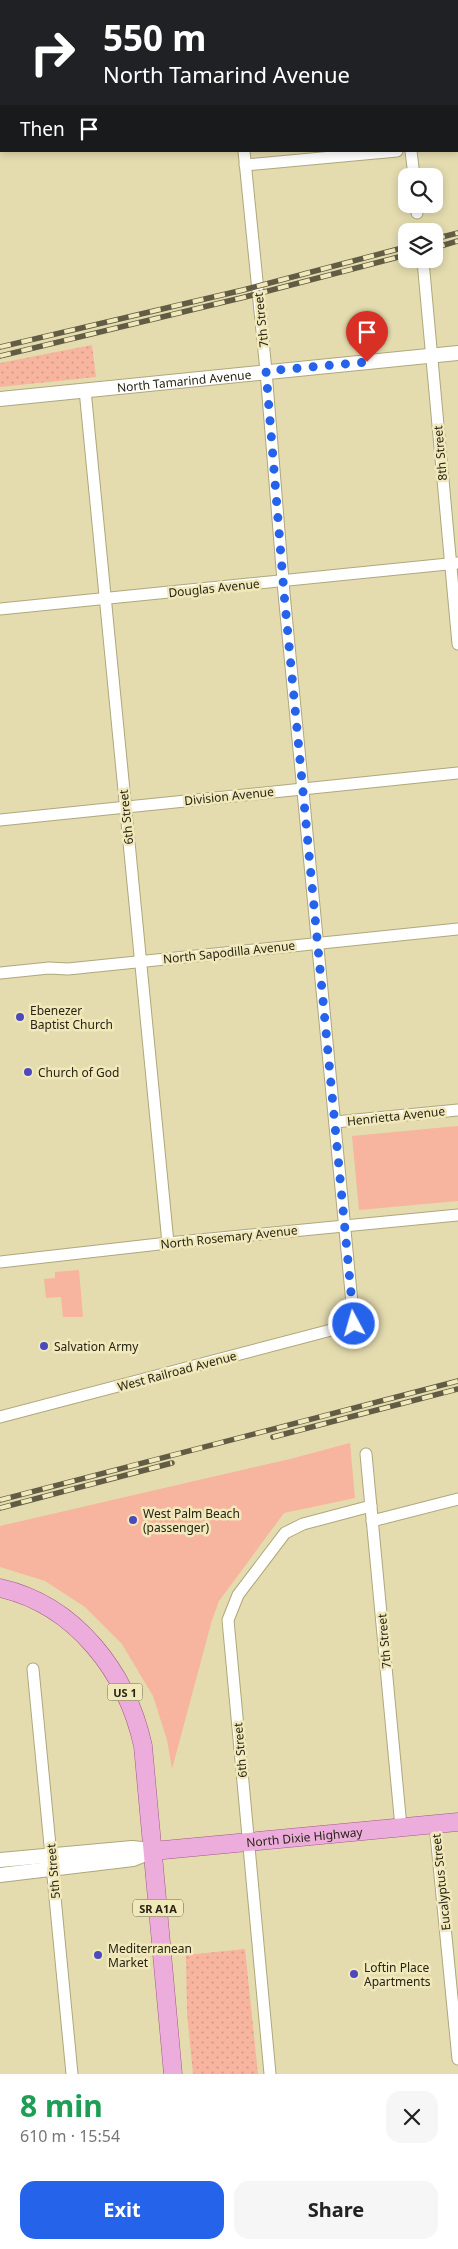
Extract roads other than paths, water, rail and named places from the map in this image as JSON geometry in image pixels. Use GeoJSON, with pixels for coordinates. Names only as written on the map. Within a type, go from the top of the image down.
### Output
{"type":"FeatureCollection","features":[{"type":"Feature","properties":{"kind":"main road","name":"US 1"},"geometry":{"type":"LineString","coordinates":[[2,1589],[38,1602],[69,1622],[101,1653],[120,1681],[132,1708],[143,1746],[153,1850]]}},
{"type":"Feature","properties":{"kind":"main road","name":"North Dixie Highway"},"geometry":{"type":"LineString","coordinates":[[153,1850],[458,1822]]}},
{"type":"Feature","properties":{"kind":"main road","name":"SR A1A"},"geometry":{"type":"LineString","coordinates":[[153,1850],[173,2074]]}},
{"type":"Feature","properties":{"kind":"street","name":"7th Street"},"geometry":{"type":"LineString","coordinates":[[244,152],[354,1324]]}},
{"type":"Feature","properties":{"kind":"street"},"geometry":{"type":"LineString","coordinates":[[245,165],[386,152]]}},
{"type":"Feature","properties":{"kind":"street"},"geometry":{"type":"LineString","coordinates":[[411,152],[413,168]]}},
{"type":"Feature","properties":{"kind":"street","name":"8th Street"},"geometry":{"type":"LineString","coordinates":[[424,268],[431,356],[454,564],[458,644]]}},
{"type":"Feature","properties":{"kind":"street","name":"North Tamarind Avenue"},"geometry":{"type":"LineString","coordinates":[[0,399],[458,353]]}},
{"type":"Feature","properties":{"kind":"street","name":"6th Street"},"geometry":{"type":"LineString","coordinates":[[85,390],[124,807],[142,961],[168,1243]]}},
{"type":"Feature","properties":{"kind":"street","name":"Douglas Avenue"},"geometry":{"type":"LineString","coordinates":[[0,609],[454,564]]}},
{"type":"Feature","properties":{"kind":"street","name":"Division Avenue"},"geometry":{"type":"LineString","coordinates":[[0,820],[458,774]]}},
{"type":"Feature","properties":{"kind":"street","name":"North Sapodilla Avenue"},"geometry":{"type":"LineString","coordinates":[[0,973],[49,968],[68,969],[458,929]]}},
{"type":"Feature","properties":{"kind":"street","name":"Henrietta Avenue"},"geometry":{"type":"LineString","coordinates":[[335,1122],[458,1110]]}},
{"type":"Feature","properties":{"kind":"street","name":"North Rosemary Avenue"},"geometry":{"type":"LineString","coordinates":[[0,1262],[168,1243],[458,1215]]}},
{"type":"Feature","properties":{"kind":"street","name":"West Railroad Avenue"},"geometry":{"type":"LineString","coordinates":[[0,1417],[354,1324]]}},
{"type":"Feature","properties":{"kind":"street","name":"7th Street"},"geometry":{"type":"LineString","coordinates":[[366,1454],[401,1827]]}},
{"type":"Feature","properties":{"kind":"street"},"geometry":{"type":"LineString","coordinates":[[372,1521],[458,1498]]}},
{"type":"Feature","properties":{"kind":"street","name":"6th Street"},"geometry":{"type":"LineString","coordinates":[[270,2074],[228,1620],[238,1596],[285,1533],[303,1524],[371,1506]]}},
{"type":"Feature","properties":{"kind":"street","name":"5th Street"},"geometry":{"type":"LineString","coordinates":[[33,1669],[72,2074]]}},
{"type":"Feature","properties":{"kind":"street","name":"Eucalyptus Street"},"geometry":{"type":"LineString","coordinates":[[435,1824],[458,2059]]}},
{"type":"Feature","properties":{"kind":"street","name":"North Dixie Highway"},"geometry":{"type":"LineString","coordinates":[[0,1860],[132,1848],[153,1850]]}},
{"type":"Feature","properties":{"kind":"street","name":"North Dixie Highway"},"geometry":{"type":"LineString","coordinates":[[0,1875],[133,1859],[153,1850]]}},
{"type":"Feature","properties":{"kind":"railway"},"geometry":{"type":"LineString","coordinates":[[443,237],[458,233]]}},
{"type":"Feature","properties":{"kind":"railway"},"geometry":{"type":"LineString","coordinates":[[443,245],[458,241]]}},
{"type":"Feature","properties":{"kind":"railway"},"geometry":{"type":"LineString","coordinates":[[0,347],[243,290],[398,249]]}},
{"type":"Feature","properties":{"kind":"railway"},"geometry":{"type":"LineString","coordinates":[[0,356],[245,297],[398,257]]}},
{"type":"Feature","properties":{"kind":"railway"},"geometry":{"type":"LineString","coordinates":[[0,1500],[458,1381]]}},
{"type":"Feature","properties":{"kind":"railway"},"geometry":{"type":"LineString","coordinates":[[273,1437],[458,1389]]}},
{"type":"Feature","properties":{"kind":"railway"},"geometry":{"type":"LineString","coordinates":[[0,1508],[172,1463]]}},
{"type":"Feature","properties":{"kind":"place","name":"Ebenezer Baptist Church"},"geometry":{"type":"Point","coordinates":[20,1017]}},
{"type":"Feature","properties":{"kind":"place","name":"Church of God"},"geometry":{"type":"Point","coordinates":[28,1072]}},
{"type":"Feature","properties":{"kind":"place","name":"Salvation Army"},"geometry":{"type":"Point","coordinates":[44,1346]}},
{"type":"Feature","properties":{"kind":"place","name":"West Palm Beach (passenger)"},"geometry":{"type":"Point","coordinates":[133,1520]}},
{"type":"Feature","properties":{"kind":"place","name":"Mediterranean Market"},"geometry":{"type":"Point","coordinates":[98,1955]}},
{"type":"Feature","properties":{"kind":"place","name":"Loftin Place Apartments"},"geometry":{"type":"Point","coordinates":[354,1974]}}]}
